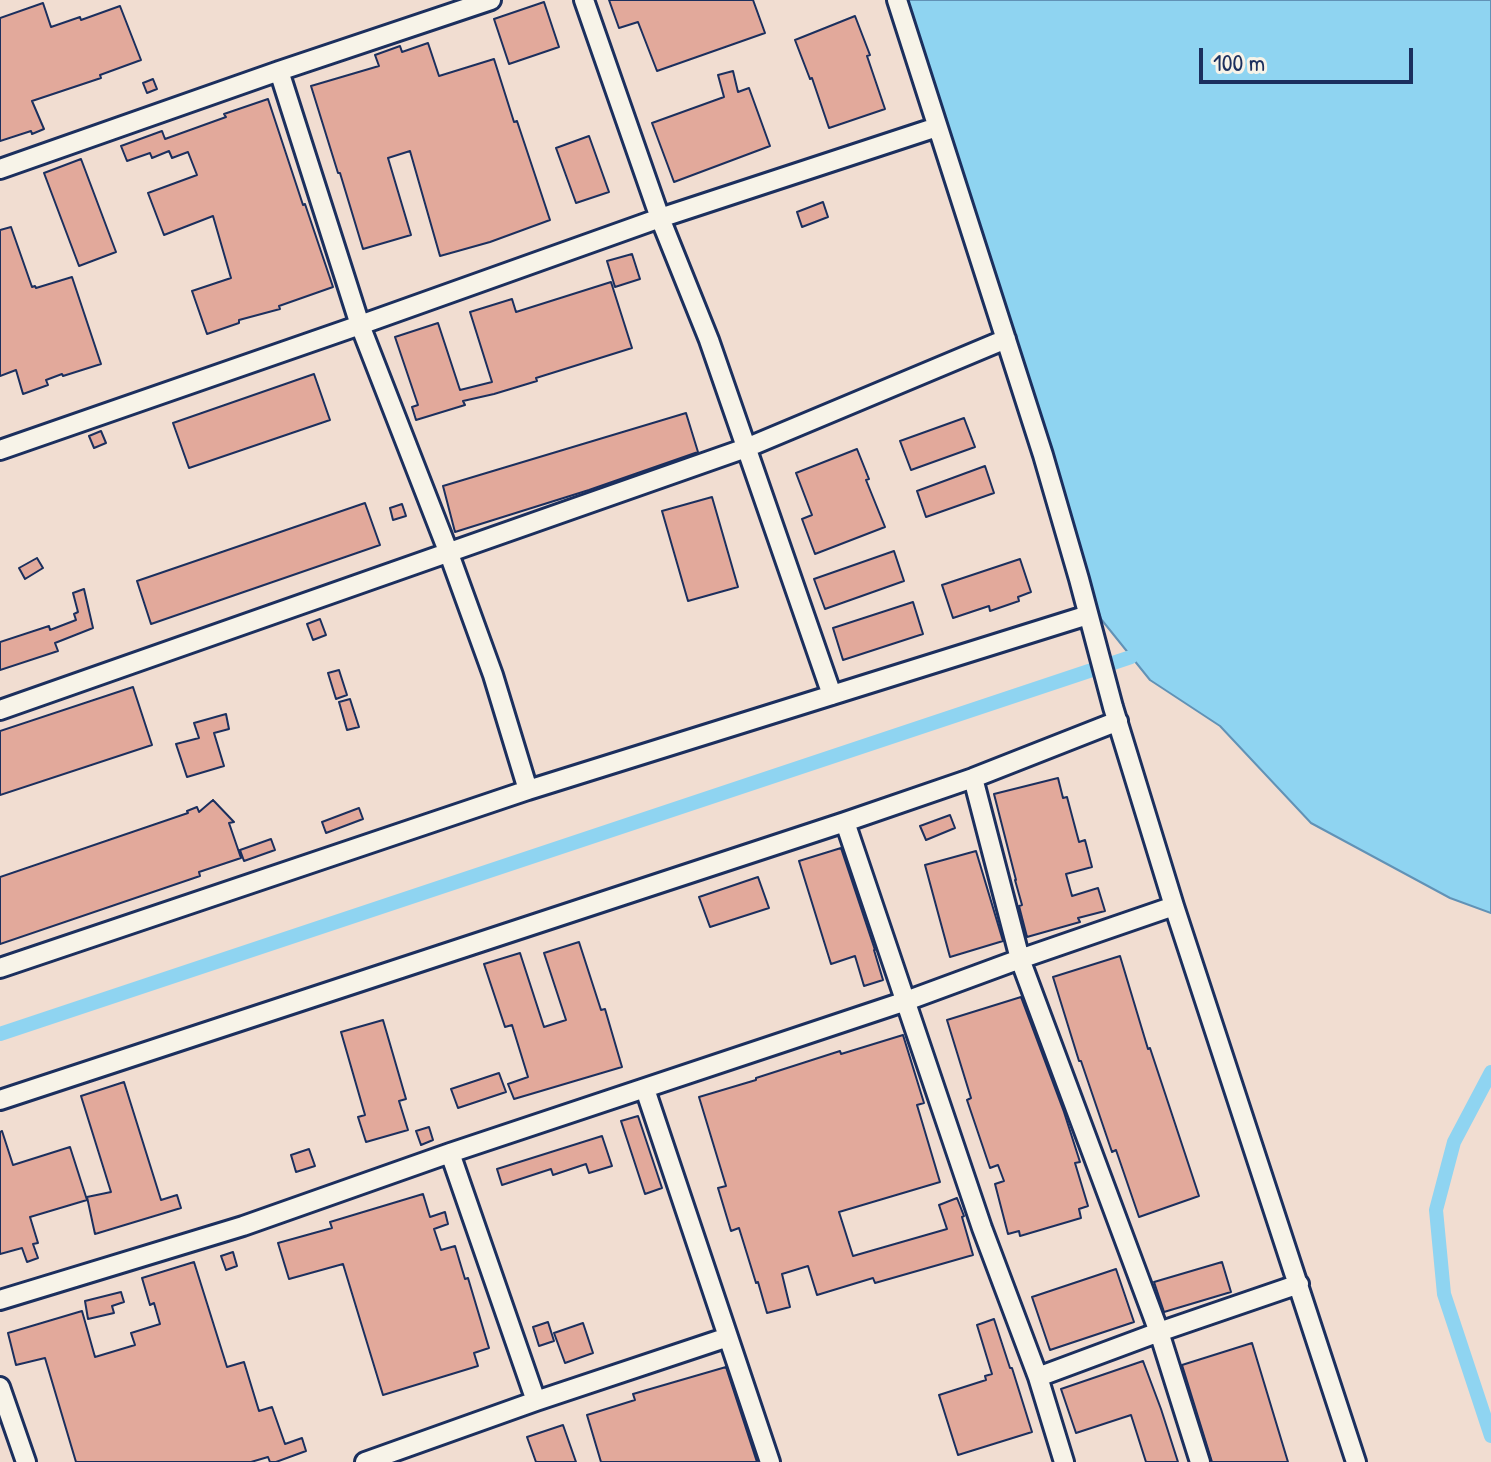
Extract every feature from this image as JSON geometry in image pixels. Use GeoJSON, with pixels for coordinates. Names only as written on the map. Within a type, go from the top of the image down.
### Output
{"type":"FeatureCollection","features":[{"type":"Feature","properties":{"kind":"street"},"geometry":{"type":"LineString","coordinates":[[0,169],[491,0]]}},
{"type":"Feature","properties":{"kind":"street"},"geometry":{"type":"LineString","coordinates":[[584,0],[660,218],[709,340],[832,695]]}},
{"type":"Feature","properties":{"kind":"street"},"geometry":{"type":"LineString","coordinates":[[897,0],[1043,455],[1174,906],[1356,1462]]}},
{"type":"Feature","properties":{"kind":"street"},"geometry":{"type":"LineString","coordinates":[[279,71],[360,325],[448,551],[504,707],[528,790]]}},
{"type":"Feature","properties":{"kind":"street"},"geometry":{"type":"LineString","coordinates":[[0,450],[660,218],[937,127]]}},
{"type":"Feature","properties":{"kind":"street"},"geometry":{"type":"LineString","coordinates":[[0,710],[746,448],[1006,339]]}},
{"type":"Feature","properties":{"kind":"street"},"geometry":{"type":"LineString","coordinates":[[0,968],[528,790],[1088,615]]}},
{"type":"Feature","properties":{"kind":"street"},"geometry":{"type":"LineString","coordinates":[[0,1100],[845,822],[973,778],[1118,721]]}},
{"type":"Feature","properties":{"kind":"street"},"geometry":{"type":"LineString","coordinates":[[973,778],[1020,959],[1159,1332],[1200,1462]]}},
{"type":"Feature","properties":{"kind":"street"},"geometry":{"type":"LineString","coordinates":[[845,822],[982,1228],[1038,1377],[1064,1462]]}},
{"type":"Feature","properties":{"kind":"street"},"geometry":{"type":"LineString","coordinates":[[0,1300],[243,1226],[450,1153],[906,1001],[1174,906]]}},
{"type":"Feature","properties":{"kind":"street"},"geometry":{"type":"LineString","coordinates":[[645,1089],[770,1462]]}},
{"type":"Feature","properties":{"kind":"street"},"geometry":{"type":"LineString","coordinates":[[450,1153],[536,1401]]}},
{"type":"Feature","properties":{"kind":"street"},"geometry":{"type":"LineString","coordinates":[[1038,1377],[1299,1284]]}},
{"type":"Feature","properties":{"kind":"street"},"geometry":{"type":"LineString","coordinates":[[365,1462],[728,1337]]}},
{"type":"Feature","properties":{"kind":"street"},"geometry":{"type":"LineString","coordinates":[[0,1387],[26,1462]]}},
{"type":"Feature","properties":{"kind":"water"},"geometry":{"type":"Polygon","coordinates":[[[901,0],[1491,0],[1491,913],[1450,898],[1311,823],[1220,726],[1150,680],[1101,619],[901,0]]]}},
{"type":"Feature","properties":{"kind":"building"},"geometry":{"type":"Polygon","coordinates":[[[609,0],[753,0],[765,33],[657,71],[638,22],[619,28],[609,0]]]}},
{"type":"Feature","properties":{"kind":"building"},"geometry":{"type":"Polygon","coordinates":[[[544,2],[559,47],[509,64],[494,19],[544,2]]]}},
{"type":"Feature","properties":{"kind":"building"},"geometry":{"type":"Polygon","coordinates":[[[43,3],[51,27],[120,6],[141,60],[100,75],[101,78],[32,101],[44,129],[0,141],[0,18],[43,3]]]}},
{"type":"Feature","properties":{"kind":"building"},"geometry":{"type":"Polygon","coordinates":[[[855,16],[885,109],[829,128],[795,40],[855,16]]]}},
{"type":"Feature","properties":{"kind":"building"},"geometry":{"type":"Polygon","coordinates":[[[428,43],[439,76],[494,59],[550,220],[440,256],[410,151],[388,158],[411,235],[363,249],[311,86],[379,66],[375,55],[400,46],[402,52],[428,43]]]}},
{"type":"Feature","properties":{"kind":"building"},"geometry":{"type":"Polygon","coordinates":[[[733,71],[738,92],[749,88],[770,146],[674,182],[652,123],[724,97],[718,75],[733,71]]]}},
{"type":"Feature","properties":{"kind":"building"},"geometry":{"type":"Polygon","coordinates":[[[153,79],[157,89],[147,93],[143,83],[153,79]]]}},
{"type":"Feature","properties":{"kind":"building"},"geometry":{"type":"Polygon","coordinates":[[[268,99],[333,287],[207,334],[192,291],[231,278],[213,216],[164,235],[148,193],[197,175],[188,152],[172,158],[169,151],[152,158],[150,153],[127,161],[121,146],[162,131],[165,139],[268,99]]]}},
{"type":"Feature","properties":{"kind":"building"},"geometry":{"type":"Polygon","coordinates":[[[589,136],[609,192],[576,203],[556,148],[589,136]]]}},
{"type":"Feature","properties":{"kind":"building"},"geometry":{"type":"Polygon","coordinates":[[[81,159],[116,252],[79,266],[44,173],[81,159]]]}},
{"type":"Feature","properties":{"kind":"building"},"geometry":{"type":"Polygon","coordinates":[[[823,202],[828,217],[802,227],[797,212],[823,202]]]}},
{"type":"Feature","properties":{"kind":"building"},"geometry":{"type":"Polygon","coordinates":[[[11,227],[32,287],[72,277],[101,364],[46,380],[48,385],[23,394],[16,370],[0,376],[0,230],[11,227]]]}},
{"type":"Feature","properties":{"kind":"building"},"geometry":{"type":"Polygon","coordinates":[[[632,254],[640,279],[615,287],[607,261],[632,254]]]}},
{"type":"Feature","properties":{"kind":"building"},"geometry":{"type":"Polygon","coordinates":[[[611,282],[632,348],[536,378],[537,381],[463,401],[465,405],[416,420],[412,407],[418,405],[395,337],[438,323],[460,390],[492,382],[470,312],[512,299],[516,312],[611,282]]]}},
{"type":"Feature","properties":{"kind":"building"},"geometry":{"type":"Polygon","coordinates":[[[314,374],[330,420],[189,468],[173,423],[314,374]]]}},
{"type":"Feature","properties":{"kind":"building"},"geometry":{"type":"Polygon","coordinates":[[[686,413],[698,452],[455,532],[443,486],[686,413]]]}},
{"type":"Feature","properties":{"kind":"building"},"geometry":{"type":"Polygon","coordinates":[[[964,418],[975,447],[911,470],[900,441],[964,418]]]}},
{"type":"Feature","properties":{"kind":"building"},"geometry":{"type":"Polygon","coordinates":[[[101,431],[106,443],[94,448],[89,436],[101,431]]]}},
{"type":"Feature","properties":{"kind":"building"},"geometry":{"type":"Polygon","coordinates":[[[857,449],[885,527],[815,554],[802,519],[812,515],[796,473],[857,449]]]}},
{"type":"Feature","properties":{"kind":"building"},"geometry":{"type":"Polygon","coordinates":[[[985,466],[994,493],[926,517],[917,491],[985,466]]]}},
{"type":"Feature","properties":{"kind":"building"},"geometry":{"type":"Polygon","coordinates":[[[712,497],[738,587],[688,601],[662,511],[712,497]]]}},
{"type":"Feature","properties":{"kind":"building"},"geometry":{"type":"Polygon","coordinates":[[[365,503],[380,545],[151,624],[137,581],[365,503]]]}},
{"type":"Feature","properties":{"kind":"building"},"geometry":{"type":"Polygon","coordinates":[[[402,504],[406,516],[393,520],[390,508],[402,504]]]}},
{"type":"Feature","properties":{"kind":"building"},"geometry":{"type":"Polygon","coordinates":[[[894,551],[904,581],[825,609],[814,579],[894,551]]]}},
{"type":"Feature","properties":{"kind":"building"},"geometry":{"type":"Polygon","coordinates":[[[37,558],[43,568],[25,579],[19,568],[37,558]]]}},
{"type":"Feature","properties":{"kind":"building"},"geometry":{"type":"Polygon","coordinates":[[[1020,559],[1031,592],[1018,597],[1019,601],[990,611],[989,606],[953,618],[942,585],[1020,559]]]}},
{"type":"Feature","properties":{"kind":"building"},"geometry":{"type":"Polygon","coordinates":[[[84,589],[93,628],[55,643],[58,651],[0,670],[0,642],[76,620],[74,614],[78,612],[73,593],[84,589]]]}},
{"type":"Feature","properties":{"kind":"building"},"geometry":{"type":"Polygon","coordinates":[[[913,602],[923,634],[843,660],[833,628],[913,602]]]}},
{"type":"Feature","properties":{"kind":"building"},"geometry":{"type":"Polygon","coordinates":[[[320,619],[326,635],[313,640],[307,624],[320,619]]]}},
{"type":"Feature","properties":{"kind":"building"},"geometry":{"type":"Polygon","coordinates":[[[339,670],[347,695],[336,699],[328,673],[339,670]]]}},
{"type":"Feature","properties":{"kind":"building"},"geometry":{"type":"Polygon","coordinates":[[[133,687],[152,745],[0,795],[0,731],[133,687]]]}},
{"type":"Feature","properties":{"kind":"building"},"geometry":{"type":"Polygon","coordinates":[[[350,699],[359,727],[347,730],[339,702],[350,699]]]}},
{"type":"Feature","properties":{"kind":"building"},"geometry":{"type":"Polygon","coordinates":[[[226,714],[229,729],[214,733],[224,766],[187,777],[176,744],[199,738],[194,723],[226,714]]]}},
{"type":"Feature","properties":{"kind":"building"},"geometry":{"type":"Polygon","coordinates":[[[1058,778],[1063,798],[1067,797],[1079,842],[1085,840],[1092,867],[1066,874],[1072,896],[1098,888],[1105,911],[1078,918],[1080,922],[1027,937],[994,794],[1058,778]]]}},
{"type":"Feature","properties":{"kind":"building"},"geometry":{"type":"Polygon","coordinates":[[[213,800],[234,822],[229,823],[241,858],[199,872],[200,876],[0,944],[0,877],[188,813],[197,807],[199,812],[213,800]]]}},
{"type":"Feature","properties":{"kind":"building"},"geometry":{"type":"Polygon","coordinates":[[[359,808],[363,819],[326,833],[322,822],[359,808]]]}},
{"type":"Feature","properties":{"kind":"building"},"geometry":{"type":"Polygon","coordinates":[[[950,815],[955,828],[926,840],[920,826],[950,815]]]}},
{"type":"Feature","properties":{"kind":"building"},"geometry":{"type":"Polygon","coordinates":[[[271,839],[275,850],[244,861],[240,850],[271,839]]]}},
{"type":"Feature","properties":{"kind":"building"},"geometry":{"type":"Polygon","coordinates":[[[841,848],[883,980],[864,986],[855,956],[831,964],[799,861],[841,848]]]}},
{"type":"Feature","properties":{"kind":"building"},"geometry":{"type":"Polygon","coordinates":[[[976,851],[1003,941],[950,957],[925,865],[976,851]]]}},
{"type":"Feature","properties":{"kind":"building"},"geometry":{"type":"Polygon","coordinates":[[[758,877],[769,908],[710,927],[699,897],[758,877]]]}},
{"type":"Feature","properties":{"kind":"building"},"geometry":{"type":"Polygon","coordinates":[[[579,942],[601,1010],[605,1009],[622,1067],[514,1099],[508,1084],[528,1077],[512,1025],[505,1027],[484,964],[520,953],[544,1027],[566,1020],[544,953],[579,942]]]}},
{"type":"Feature","properties":{"kind":"building"},"geometry":{"type":"Polygon","coordinates":[[[1120,956],[1148,1049],[1199,1196],[1139,1217],[1116,1150],[1112,1152],[1079,1061],[1053,977],[1120,956]]]}},
{"type":"Feature","properties":{"kind":"building"},"geometry":{"type":"Polygon","coordinates":[[[1021,997],[1064,1112],[1080,1162],[1075,1163],[1088,1206],[1079,1209],[1081,1218],[1020,1236],[1019,1231],[1008,1234],[995,1184],[1004,1181],[998,1165],[990,1168],[967,1100],[971,1098],[947,1020],[1021,997]]]}},
{"type":"Feature","properties":{"kind":"building"},"geometry":{"type":"Polygon","coordinates":[[[383,1020],[406,1099],[399,1101],[408,1130],[366,1142],[358,1117],[365,1115],[341,1032],[383,1020]]]}},
{"type":"Feature","properties":{"kind":"building"},"geometry":{"type":"Polygon","coordinates":[[[903,1035],[924,1103],[917,1105],[940,1182],[839,1212],[853,1256],[947,1229],[939,1205],[957,1198],[973,1255],[875,1283],[873,1278],[817,1295],[808,1266],[782,1274],[790,1307],[767,1313],[739,1228],[731,1231],[718,1188],[726,1186],[699,1097],[840,1051],[841,1054],[903,1035]]]}},
{"type":"Feature","properties":{"kind":"building"},"geometry":{"type":"Polygon","coordinates":[[[499,1073],[506,1092],[458,1108],[451,1089],[499,1073]]]}},
{"type":"Feature","properties":{"kind":"building"},"geometry":{"type":"Polygon","coordinates":[[[124,1082],[161,1200],[177,1195],[181,1208],[95,1234],[87,1197],[111,1192],[81,1096],[124,1082]]]}},
{"type":"Feature","properties":{"kind":"building"},"geometry":{"type":"Polygon","coordinates":[[[638,1116],[662,1188],[645,1194],[621,1121],[638,1116]]]}},
{"type":"Feature","properties":{"kind":"building"},"geometry":{"type":"Polygon","coordinates":[[[429,1127],[433,1140],[421,1145],[416,1131],[429,1127]]]}},
{"type":"Feature","properties":{"kind":"building"},"geometry":{"type":"Polygon","coordinates":[[[2,1131],[13,1165],[70,1147],[87,1200],[30,1217],[38,1243],[33,1244],[38,1258],[27,1262],[22,1248],[0,1254],[2,1131]]]}},
{"type":"Feature","properties":{"kind":"building"},"geometry":{"type":"Polygon","coordinates":[[[602,1136],[612,1166],[589,1173],[586,1164],[553,1175],[551,1169],[502,1185],[497,1169],[602,1136]]]}},
{"type":"Feature","properties":{"kind":"building"},"geometry":{"type":"Polygon","coordinates":[[[309,1149],[315,1166],[296,1172],[291,1155],[309,1149]]]}},
{"type":"Feature","properties":{"kind":"building"},"geometry":{"type":"Polygon","coordinates":[[[423,1194],[430,1217],[445,1212],[448,1224],[434,1229],[441,1250],[455,1246],[489,1348],[474,1353],[478,1366],[383,1395],[343,1264],[289,1279],[278,1243],[332,1228],[330,1222],[423,1194]]]}},
{"type":"Feature","properties":{"kind":"building"},"geometry":{"type":"Polygon","coordinates":[[[233,1252],[237,1266],[226,1270],[221,1256],[233,1252]]]}},
{"type":"Feature","properties":{"kind":"building"},"geometry":{"type":"Polygon","coordinates":[[[194,1262],[227,1367],[244,1362],[259,1411],[272,1407],[285,1444],[302,1438],[306,1451],[276,1462],[270,1462],[268,1457],[251,1462],[76,1462],[45,1358],[16,1365],[8,1333],[82,1311],[95,1357],[135,1345],[131,1333],[160,1324],[142,1278],[194,1262]]]}},
{"type":"Feature","properties":{"kind":"building"},"geometry":{"type":"Polygon","coordinates":[[[1222,1262],[1231,1292],[1164,1312],[1154,1282],[1222,1262]]]}},
{"type":"Feature","properties":{"kind":"building"},"geometry":{"type":"Polygon","coordinates":[[[1116,1269],[1134,1322],[1050,1350],[1032,1297],[1116,1269]]]}},
{"type":"Feature","properties":{"kind":"building"},"geometry":{"type":"Polygon","coordinates":[[[121,1292],[124,1302],[112,1306],[114,1313],[88,1319],[85,1301],[121,1292]]]}},
{"type":"Feature","properties":{"kind":"building"},"geometry":{"type":"Polygon","coordinates":[[[994,1319],[1032,1432],[958,1455],[939,1395],[986,1380],[985,1376],[992,1374],[977,1325],[994,1319]]]}},
{"type":"Feature","properties":{"kind":"building"},"geometry":{"type":"Polygon","coordinates":[[[548,1322],[554,1341],[539,1346],[533,1327],[548,1322]]]}},
{"type":"Feature","properties":{"kind":"building"},"geometry":{"type":"Polygon","coordinates":[[[583,1323],[593,1353],[565,1363],[554,1333],[583,1323]]]}},
{"type":"Feature","properties":{"kind":"building"},"geometry":{"type":"Polygon","coordinates":[[[1252,1343],[1288,1462],[1212,1462],[1182,1365],[1252,1343]]]}},
{"type":"Feature","properties":{"kind":"building"},"geometry":{"type":"Polygon","coordinates":[[[1143,1361],[1178,1462],[1146,1462],[1131,1415],[1076,1433],[1061,1389],[1143,1361]]]}},
{"type":"Feature","properties":{"kind":"building"},"geometry":{"type":"Polygon","coordinates":[[[726,1367],[757,1462],[601,1462],[587,1415],[635,1400],[633,1394],[726,1367]]]}},
{"type":"Feature","properties":{"kind":"building"},"geometry":{"type":"Polygon","coordinates":[[[563,1425],[576,1462],[536,1462],[527,1437],[563,1425]]]}},
{"type":"Feature","properties":{"kind":"waterway"},"geometry":{"type":"LineString","coordinates":[[0,1034],[1131,657]]}},
{"type":"Feature","properties":{"kind":"waterway"},"geometry":{"type":"LineString","coordinates":[[1491,1072],[1454,1142],[1436,1210],[1444,1294],[1491,1436]]}}]}
